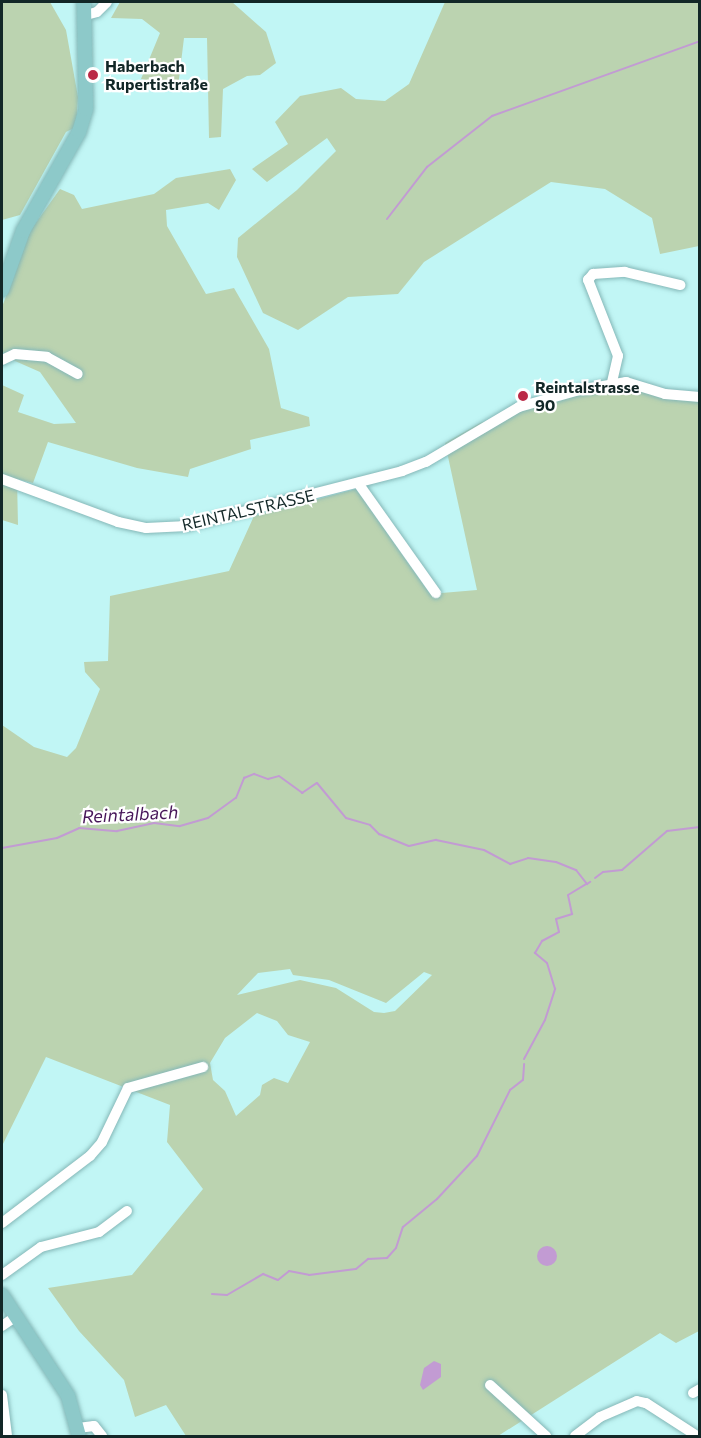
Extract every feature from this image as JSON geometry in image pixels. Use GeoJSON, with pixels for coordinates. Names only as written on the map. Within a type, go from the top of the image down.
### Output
{"type":"FeatureCollection","features":[{"type":"Feature","properties":{"kind":"main road"},"geometry":{"type":"LineString","coordinates":[[2,290],[23,231],[80,132],[86,109],[85,8]]}},
{"type":"Feature","properties":{"kind":"main road"},"geometry":{"type":"LineString","coordinates":[[2,1295],[68,1396],[78,1432]]}},
{"type":"Feature","properties":{"kind":"street"},"geometry":{"type":"LineString","coordinates":[[85,8],[97,12],[107,2]]}},
{"type":"Feature","properties":{"kind":"street"},"geometry":{"type":"LineString","coordinates":[[612,382],[618,356],[588,280],[593,274],[625,272],[680,285]]}},
{"type":"Feature","properties":{"kind":"street"},"geometry":{"type":"LineString","coordinates":[[2,360],[15,354],[47,357],[78,374]]}},
{"type":"Feature","properties":{"kind":"street","name":"REINTALSTRASSE"},"geometry":{"type":"LineString","coordinates":[[2,479],[146,528],[187,526],[358,483],[426,462],[519,407],[612,382],[699,397]]}},
{"type":"Feature","properties":{"kind":"street"},"geometry":{"type":"LineString","coordinates":[[358,483],[436,593]]}},
{"type":"Feature","properties":{"kind":"street"},"geometry":{"type":"LineString","coordinates":[[2,1223],[90,1156],[102,1142],[128,1088],[203,1067]]}},
{"type":"Feature","properties":{"kind":"street"},"geometry":{"type":"LineString","coordinates":[[2,1275],[41,1247],[99,1232],[127,1211]]}},
{"type":"Feature","properties":{"kind":"street"},"geometry":{"type":"LineString","coordinates":[[2,1326],[15,1317]]}},
{"type":"Feature","properties":{"kind":"street"},"geometry":{"type":"LineString","coordinates":[[490,1385],[546,1437]]}},
{"type":"Feature","properties":{"kind":"street"},"geometry":{"type":"LineString","coordinates":[[2,1395],[7,1437]]}},
{"type":"Feature","properties":{"kind":"street"},"geometry":{"type":"LineString","coordinates":[[575,1437],[600,1417],[638,1401],[697,1437]]}},
{"type":"Feature","properties":{"kind":"street"},"geometry":{"type":"LineString","coordinates":[[78,1432],[94,1426],[102,1437]]}},
{"type":"Feature","properties":{"kind":"green space"},"geometry":{"type":"Polygon","coordinates":[[[2,2],[50,2],[66,30],[78,97],[76,127],[66,132],[20,215],[2,220],[2,2]]]}},
{"type":"Feature","properties":{"kind":"green space"},"geometry":{"type":"Polygon","coordinates":[[[120,2],[232,2],[266,32],[276,63],[260,75],[247,76],[223,89],[221,137],[209,138],[207,38],[184,38],[178,87],[141,79],[160,33],[142,19],[111,18],[120,2]]]}},
{"type":"Feature","properties":{"kind":"green space"},"geometry":{"type":"Polygon","coordinates":[[[445,2],[699,2],[699,246],[660,254],[652,218],[605,189],[551,182],[424,262],[398,294],[348,297],[298,330],[263,313],[237,257],[238,238],[297,190],[336,151],[327,138],[267,182],[252,169],[288,144],[275,122],[300,96],[341,88],[356,99],[385,101],[409,84],[445,2]]]}},
{"type":"Feature","properties":{"kind":"green space"},"geometry":{"type":"Polygon","coordinates":[[[230,169],[236,180],[219,210],[208,203],[166,210],[167,226],[206,294],[234,288],[269,349],[281,408],[309,417],[310,426],[250,440],[251,449],[190,469],[188,477],[137,468],[48,442],[33,483],[17,479],[18,525],[2,520],[2,385],[24,395],[18,412],[54,424],[76,423],[40,372],[6,357],[2,350],[2,307],[30,231],[60,189],[74,195],[82,209],[154,194],[176,178],[230,169]]]}},
{"type":"Feature","properties":{"kind":"green space"},"geometry":{"type":"Polygon","coordinates":[[[612,382],[699,397],[699,1331],[676,1343],[660,1333],[498,1436],[186,1436],[166,1405],[135,1417],[124,1380],[79,1331],[48,1288],[132,1275],[203,1189],[167,1142],[170,1105],[46,1057],[2,1146],[2,725],[34,747],[67,757],[76,748],[100,689],[85,672],[84,662],[108,661],[110,596],[229,571],[254,516],[356,489],[430,594],[477,590],[445,443],[480,423],[612,382]],[[290,969],[258,973],[237,995],[300,980],[336,988],[374,1012],[384,1013],[395,1011],[432,975],[424,972],[386,1003],[329,980],[293,975],[290,969]],[[257,1013],[225,1038],[210,1063],[213,1080],[225,1091],[236,1116],[260,1095],[262,1085],[274,1078],[288,1083],[310,1042],[288,1035],[277,1021],[257,1013]]]}},
{"type":"Feature","properties":{"kind":"shaded area"},"geometry":{"type":"Polygon","coordinates":[[[543,1246],[551,1246],[557,1252],[557,1260],[551,1266],[543,1266],[537,1260],[537,1252],[543,1246]]]}},
{"type":"Feature","properties":{"kind":"shaded area"},"geometry":{"type":"Polygon","coordinates":[[[434,1361],[441,1364],[441,1377],[423,1390],[420,1385],[424,1368],[434,1361]]]}},
{"type":"Feature","properties":{"kind":"waterway"},"geometry":{"type":"LineString","coordinates":[[387,219],[427,167],[492,116],[700,41]]}},
{"type":"Feature","properties":{"kind":"waterway","name":"Reintalbach"},"geometry":{"type":"LineString","coordinates":[[2,848],[57,838],[79,828],[117,831],[154,823],[180,826],[208,818],[236,798],[244,778],[254,774],[268,779],[279,776],[302,793],[317,783],[346,818],[370,825],[379,834],[409,846],[436,840],[484,850],[510,864],[528,858],[556,862],[576,870],[587,884],[590,882]]}},
{"type":"Feature","properties":{"kind":"waterway","name":"Reintalbach"},"geometry":{"type":"LineString","coordinates":[[595,878],[603,872],[622,870],[667,831],[700,827]]}},
{"type":"Feature","properties":{"kind":"waterway"},"geometry":{"type":"LineString","coordinates":[[524,1059],[545,1020],[555,989],[547,963],[535,953],[542,941],[559,932],[556,919],[572,914],[568,895],[586,884]]}},
{"type":"Feature","properties":{"kind":"waterway"},"geometry":{"type":"LineString","coordinates":[[212,1294],[227,1295],[263,1274],[278,1280],[289,1271],[309,1275],[356,1269],[368,1259],[387,1258],[396,1248],[403,1227],[437,1199],[477,1156],[510,1090],[523,1080],[524,1064]]}},
{"type":"Feature","properties":{"kind":"place","name":"Haberbach Rupertistraße"},"geometry":{"type":"Point","coordinates":[93,75]}},
{"type":"Feature","properties":{"kind":"place","name":"Reintalstrasse 90"},"geometry":{"type":"Point","coordinates":[523,396]}}]}
